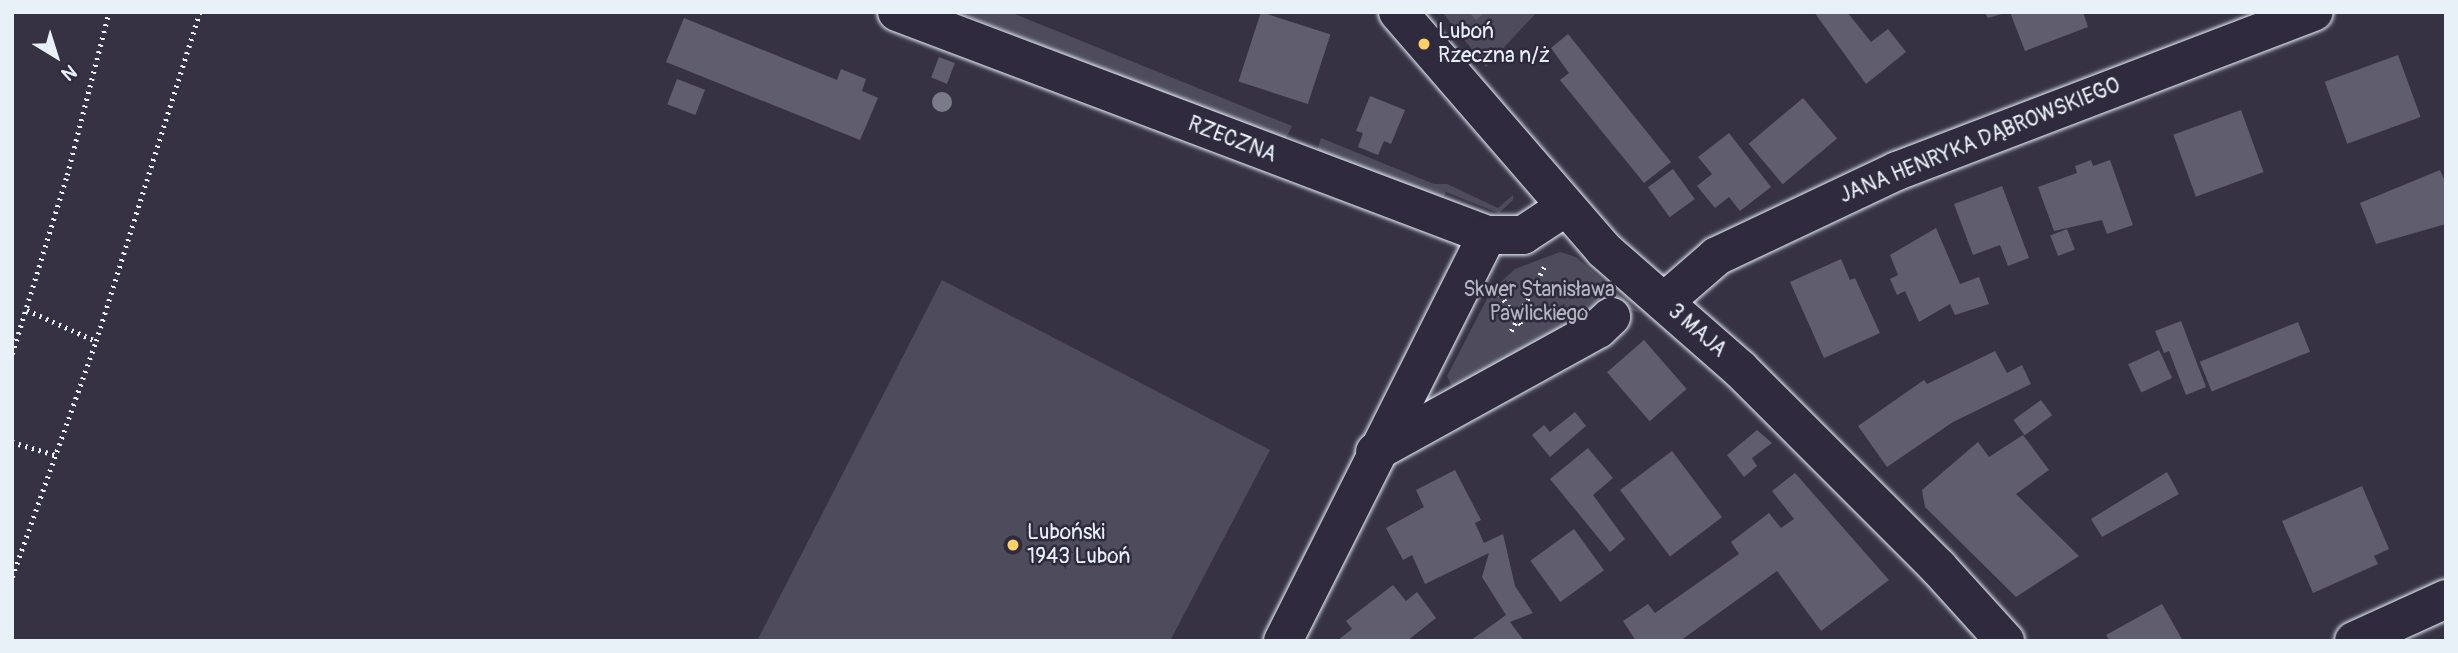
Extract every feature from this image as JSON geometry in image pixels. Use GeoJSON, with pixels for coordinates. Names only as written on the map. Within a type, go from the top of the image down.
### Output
{"type":"FeatureCollection","features":[{"type":"Feature","properties":{"kind":"street","name":"RZECZNA"},"geometry":{"type":"LineString","coordinates":[[897,12],[1487,235],[1523,235],[1564,208]]}},
{"type":"Feature","properties":{"kind":"street","name":"3 MAJA"},"geometry":{"type":"LineString","coordinates":[[1398,12],[1564,208],[1604,250],[1751,380],[2005,641]]}},
{"type":"Feature","properties":{"kind":"street","name":"JANA HENRYKA DĄBROWSKIEGO"},"geometry":{"type":"LineString","coordinates":[[1664,302],[1717,256],[1897,171],[2249,23],[2314,12]]}},
{"type":"Feature","properties":{"kind":"street"},"geometry":{"type":"LineString","coordinates":[[1283,641],[1375,452],[1487,235]]}},
{"type":"Feature","properties":{"kind":"street"},"geometry":{"type":"LineString","coordinates":[[1375,452],[1598,329],[1611,317]]}},
{"type":"Feature","properties":{"kind":"street"},"geometry":{"type":"LineString","coordinates":[[2354,641],[2446,599]]}},
{"type":"Feature","properties":{"kind":"path"},"geometry":{"type":"LineString","coordinates":[[12,354],[27,310],[109,12]]}},
{"type":"Feature","properties":{"kind":"path"},"geometry":{"type":"LineString","coordinates":[[12,577],[96,341],[201,12]]}},
{"type":"Feature","properties":{"kind":"path"},"geometry":{"type":"LineString","coordinates":[[1508,338],[1546,263]]}},
{"type":"Feature","properties":{"kind":"path"},"geometry":{"type":"LineString","coordinates":[[1498,291],[1531,338]]}},
{"type":"Feature","properties":{"kind":"path"},"geometry":{"type":"LineString","coordinates":[[27,310],[96,341]]}},
{"type":"Feature","properties":{"kind":"path"},"geometry":{"type":"LineString","coordinates":[[12,442],[56,455]]}},
{"type":"Feature","properties":{"kind":"green space"},"geometry":{"type":"Polygon","coordinates":[[[956,12],[1010,12],[1292,126],[1285,140],[956,12]]]}},
{"type":"Feature","properties":{"kind":"green space"},"geometry":{"type":"Polygon","coordinates":[[[1442,12],[1537,12],[1486,67],[1442,12]]]}},
{"type":"Feature","properties":{"kind":"green space"},"geometry":{"type":"Polygon","coordinates":[[[1321,138],[1434,184],[1447,184],[1498,208],[1513,195],[1513,200],[1499,213],[1446,192],[1442,200],[1317,151],[1321,138]]]}},
{"type":"Feature","properties":{"kind":"green space","name":"Skwer Stanisława Pawlickiego"},"geometry":{"type":"Polygon","coordinates":[[[1560,252],[1576,257],[1640,313],[1604,301],[1599,312],[1454,392],[1447,376],[1491,291],[1515,269],[1560,252]]]}},
{"type":"Feature","properties":{"kind":"green space","name":"Luboński 1943 Luboń"},"geometry":{"type":"Polygon","coordinates":[[[942,280],[1270,450],[1170,641],[757,641],[942,280]]]}},
{"type":"Feature","properties":{"kind":"building"},"geometry":{"type":"Polygon","coordinates":[[[1261,12],[1330,35],[1308,104],[1238,81],[1261,12]]]}},
{"type":"Feature","properties":{"kind":"building"},"geometry":{"type":"Polygon","coordinates":[[[1469,12],[1485,12],[1476,20],[1469,12]]]}},
{"type":"Feature","properties":{"kind":"building"},"geometry":{"type":"Polygon","coordinates":[[[1814,12],[1847,12],[1871,42],[1888,29],[1906,52],[1866,84],[1814,12]]]}},
{"type":"Feature","properties":{"kind":"building"},"geometry":{"type":"Polygon","coordinates":[[[1984,12],[2005,12],[2005,13],[1988,18],[1984,12]]]}},
{"type":"Feature","properties":{"kind":"building"},"geometry":{"type":"Polygon","coordinates":[[[2010,12],[2083,12],[2088,27],[2025,51],[2010,12]]]}},
{"type":"Feature","properties":{"kind":"building"},"geometry":{"type":"Polygon","coordinates":[[[684,18],[837,80],[841,69],[866,79],[862,91],[878,98],[860,140],[666,62],[684,18]]]}},
{"type":"Feature","properties":{"kind":"building"},"geometry":{"type":"Polygon","coordinates":[[[1568,34],[1671,162],[1644,183],[1560,80],[1569,73],[1551,48],[1568,34]]]}},
{"type":"Feature","properties":{"kind":"building"},"geometry":{"type":"Polygon","coordinates":[[[2398,55],[2421,117],[2347,144],[2325,82],[2398,55]]]}},
{"type":"Feature","properties":{"kind":"building"},"geometry":{"type":"Polygon","coordinates":[[[939,57],[955,63],[947,84],[931,78],[939,57]]]}},
{"type":"Feature","properties":{"kind":"building"},"geometry":{"type":"Polygon","coordinates":[[[677,79],[705,90],[695,115],[667,104],[677,79]]]}},
{"type":"Feature","properties":{"kind":"building"},"geometry":{"type":"Polygon","coordinates":[[[1370,96],[1405,110],[1391,144],[1384,141],[1378,155],[1358,147],[1363,133],[1356,131],[1370,96]]]}},
{"type":"Feature","properties":{"kind":"building"},"geometry":{"type":"Polygon","coordinates":[[[1803,98],[1837,139],[1783,184],[1749,144],[1803,98]]]}},
{"type":"Feature","properties":{"kind":"building"},"geometry":{"type":"Polygon","coordinates":[[[2241,110],[2264,172],[2196,197],[2173,135],[2241,110]]]}},
{"type":"Feature","properties":{"kind":"building"},"geometry":{"type":"Polygon","coordinates":[[[1729,133],[1771,187],[1740,211],[1729,197],[1715,208],[1697,186],[1712,174],[1698,157],[1729,133]]]}},
{"type":"Feature","properties":{"kind":"building"},"geometry":{"type":"Polygon","coordinates":[[[2091,160],[2093,166],[2110,160],[2133,225],[2107,234],[2102,220],[2054,231],[2038,187],[2077,173],[2075,166],[2091,160]]]}},
{"type":"Feature","properties":{"kind":"building"},"geometry":{"type":"Polygon","coordinates":[[[1673,169],[1695,199],[1670,217],[1648,187],[1673,169]]]}},
{"type":"Feature","properties":{"kind":"building"},"geometry":{"type":"Polygon","coordinates":[[[2440,170],[2446,184],[2446,224],[2376,244],[2360,203],[2440,170]]]}},
{"type":"Feature","properties":{"kind":"building"},"geometry":{"type":"Polygon","coordinates":[[[2002,186],[2029,258],[2008,266],[2000,245],[1973,255],[1954,204],[2002,186]]]}},
{"type":"Feature","properties":{"kind":"building"},"geometry":{"type":"Polygon","coordinates":[[[1936,228],[1960,284],[1979,277],[1989,304],[1955,315],[1950,304],[1919,322],[1905,291],[1897,295],[1890,279],[1898,275],[1890,255],[1936,228]]]}},
{"type":"Feature","properties":{"kind":"building"},"geometry":{"type":"Polygon","coordinates":[[[2067,229],[2075,250],[2058,256],[2050,235],[2067,229]]]}},
{"type":"Feature","properties":{"kind":"building"},"geometry":{"type":"Polygon","coordinates":[[[1841,259],[1850,280],[1855,278],[1880,333],[1824,358],[1790,282],[1841,259]]]}},
{"type":"Feature","properties":{"kind":"building"},"geometry":{"type":"Polygon","coordinates":[[[2181,321],[2206,387],[2186,395],[2169,351],[2164,353],[2155,331],[2181,321]]]}},
{"type":"Feature","properties":{"kind":"building"},"geometry":{"type":"Polygon","coordinates":[[[2298,322],[2310,352],[2212,391],[2200,362],[2298,322]]]}},
{"type":"Feature","properties":{"kind":"building"},"geometry":{"type":"Polygon","coordinates":[[[1644,340],[1687,389],[1650,421],[1607,372],[1644,340]]]}},
{"type":"Feature","properties":{"kind":"building"},"geometry":{"type":"Polygon","coordinates":[[[2159,350],[2172,378],[2141,392],[2128,364],[2159,350]]]}},
{"type":"Feature","properties":{"kind":"building"},"geometry":{"type":"Polygon","coordinates":[[[1995,351],[2007,373],[2022,365],[2031,384],[1953,422],[1887,467],[1858,426],[1924,380],[1927,384],[1995,351]]]}},
{"type":"Feature","properties":{"kind":"building"},"geometry":{"type":"Polygon","coordinates":[[[2041,400],[2052,415],[2025,435],[2013,420],[2041,400]]]}},
{"type":"Feature","properties":{"kind":"building"},"geometry":{"type":"Polygon","coordinates":[[[1575,412],[1586,426],[1550,457],[1532,435],[1544,425],[1550,432],[1575,412]]]}},
{"type":"Feature","properties":{"kind":"building"},"geometry":{"type":"Polygon","coordinates":[[[1757,430],[1772,443],[1752,458],[1757,466],[1744,477],[1727,455],[1757,430]]]}},
{"type":"Feature","properties":{"kind":"building"},"geometry":{"type":"Polygon","coordinates":[[[2023,435],[2049,470],[2016,494],[2079,556],[2016,597],[1925,507],[1922,490],[1978,442],[1989,457],[2023,435]]]}},
{"type":"Feature","properties":{"kind":"building"},"geometry":{"type":"Polygon","coordinates":[[[1588,448],[1613,478],[1593,495],[1625,539],[1610,552],[1550,479],[1588,448]]]}},
{"type":"Feature","properties":{"kind":"building"},"geometry":{"type":"Polygon","coordinates":[[[1672,451],[1722,517],[1670,556],[1620,490],[1672,451]]]}},
{"type":"Feature","properties":{"kind":"building"},"geometry":{"type":"Polygon","coordinates":[[[1455,470],[1481,520],[1475,523],[1484,543],[1503,534],[1515,586],[1533,613],[1510,622],[1524,641],[1470,641],[1506,615],[1482,577],[1489,553],[1425,584],[1412,555],[1403,560],[1386,528],[1424,507],[1416,490],[1455,470]]]}},
{"type":"Feature","properties":{"kind":"building"},"geometry":{"type":"Polygon","coordinates":[[[2167,472],[2179,494],[2102,537],[2091,519],[2167,472]]]}},
{"type":"Feature","properties":{"kind":"building"},"geometry":{"type":"Polygon","coordinates":[[[1795,473],[1889,580],[1821,631],[1777,571],[1680,641],[1636,641],[1623,621],[1648,604],[1655,613],[1739,554],[1731,542],[1769,513],[1781,528],[1794,519],[1772,491],[1795,473]]]}},
{"type":"Feature","properties":{"kind":"building"},"geometry":{"type":"Polygon","coordinates":[[[2362,486],[2389,549],[2374,556],[2378,564],[2313,593],[2282,521],[2362,486]]]}},
{"type":"Feature","properties":{"kind":"building"},"geometry":{"type":"Polygon","coordinates":[[[1574,529],[1604,570],[1560,602],[1530,561],[1574,529]]]}},
{"type":"Feature","properties":{"kind":"building"},"geometry":{"type":"Polygon","coordinates":[[[1393,585],[1406,601],[1417,592],[1436,618],[1407,641],[1337,641],[1352,629],[1346,621],[1393,585]]]}},
{"type":"Feature","properties":{"kind":"building"},"geometry":{"type":"Polygon","coordinates":[[[2162,604],[2183,641],[2110,641],[2106,635],[2162,604]]]}},
{"type":"Feature","properties":{"kind":"place","name":"Luboń Rzeczna n/ż"},"geometry":{"type":"Point","coordinates":[1424,44]}},
{"type":"Feature","properties":{"kind":"place","name":"Luboński 1943 Luboń"},"geometry":{"type":"Point","coordinates":[1013,545]}}]}
